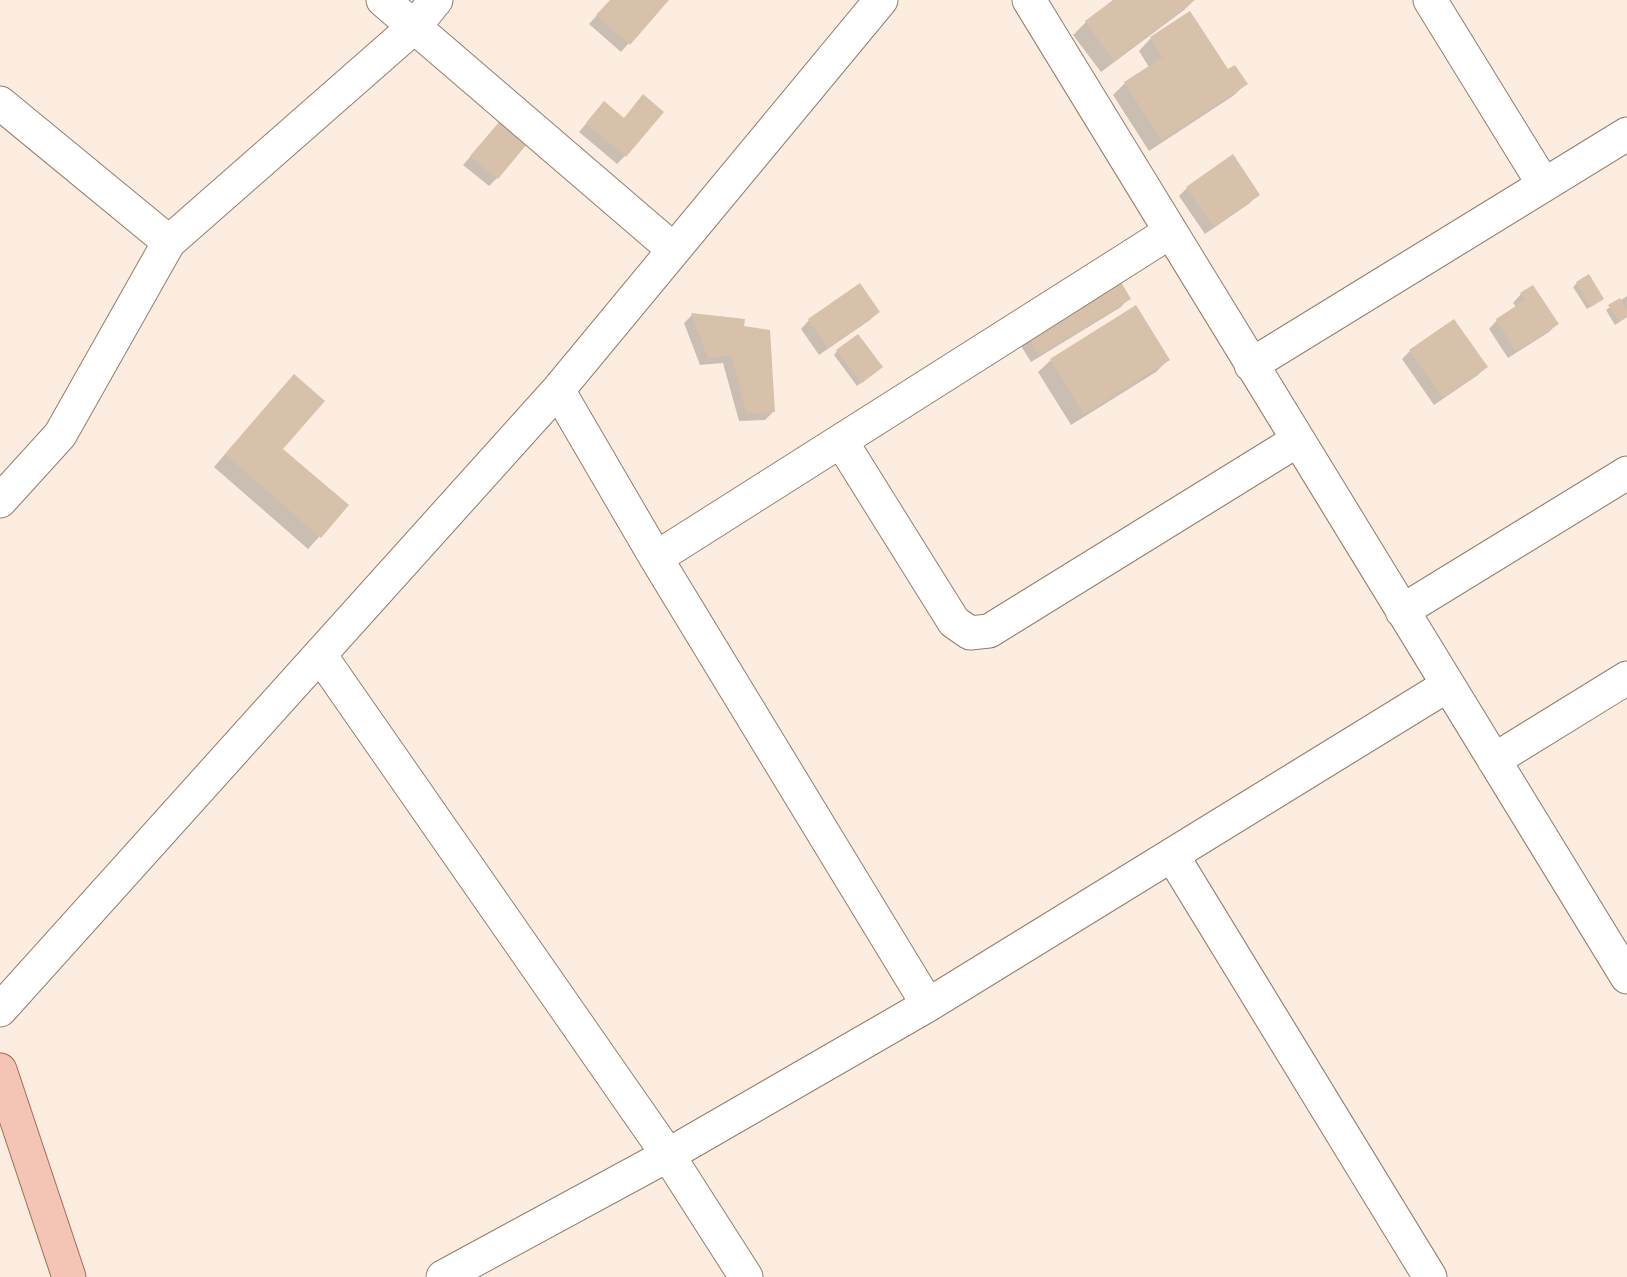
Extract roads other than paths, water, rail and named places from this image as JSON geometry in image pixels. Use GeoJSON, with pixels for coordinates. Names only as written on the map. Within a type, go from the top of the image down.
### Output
{"type":"FeatureCollection","features":[{"type":"Feature","properties":{"kind":"main road"},"geometry":{"type":"LineString","coordinates":[[0,1070],[69,1277]]}},
{"type":"Feature","properties":{"kind":"street"},"geometry":{"type":"LineString","coordinates":[[383,0],[674,250]]}},
{"type":"Feature","properties":{"kind":"street"},"geometry":{"type":"LineString","coordinates":[[0,501],[60,435],[169,242],[414,27],[436,0]]}},
{"type":"Feature","properties":{"kind":"street"},"geometry":{"type":"LineString","coordinates":[[0,1010],[558,390],[881,0]]}},
{"type":"Feature","properties":{"kind":"street"},"geometry":{"type":"LineString","coordinates":[[1029,0],[1627,977]]}},
{"type":"Feature","properties":{"kind":"street"},"geometry":{"type":"LineString","coordinates":[[1430,0],[1544,185]]}},
{"type":"Feature","properties":{"kind":"street"},"geometry":{"type":"LineString","coordinates":[[0,103],[169,242]]}},
{"type":"Feature","properties":{"kind":"street"},"geometry":{"type":"LineString","coordinates":[[1251,365],[1627,134]]}},
{"type":"Feature","properties":{"kind":"street"},"geometry":{"type":"LineString","coordinates":[[656,558],[1170,232]]}},
{"type":"Feature","properties":{"kind":"street"},"geometry":{"type":"LineString","coordinates":[[558,390],[656,558],[928,1005]]}},
{"type":"Feature","properties":{"kind":"street"},"geometry":{"type":"LineString","coordinates":[[841,441],[954,622],[970,633],[989,631],[1298,440]]}},
{"type":"Feature","properties":{"kind":"street"},"geometry":{"type":"LineString","coordinates":[[1402,611],[1627,472]]}},
{"type":"Feature","properties":{"kind":"street"},"geometry":{"type":"LineString","coordinates":[[320,655],[668,1155],[746,1277]]}},
{"type":"Feature","properties":{"kind":"street"},"geometry":{"type":"LineString","coordinates":[[1494,760],[1627,678]]}},
{"type":"Feature","properties":{"kind":"street"},"geometry":{"type":"LineString","coordinates":[[443,1277],[668,1155],[928,1005],[1448,685]]}},
{"type":"Feature","properties":{"kind":"street"},"geometry":{"type":"LineString","coordinates":[[1172,855],[1430,1277]]}}]}
